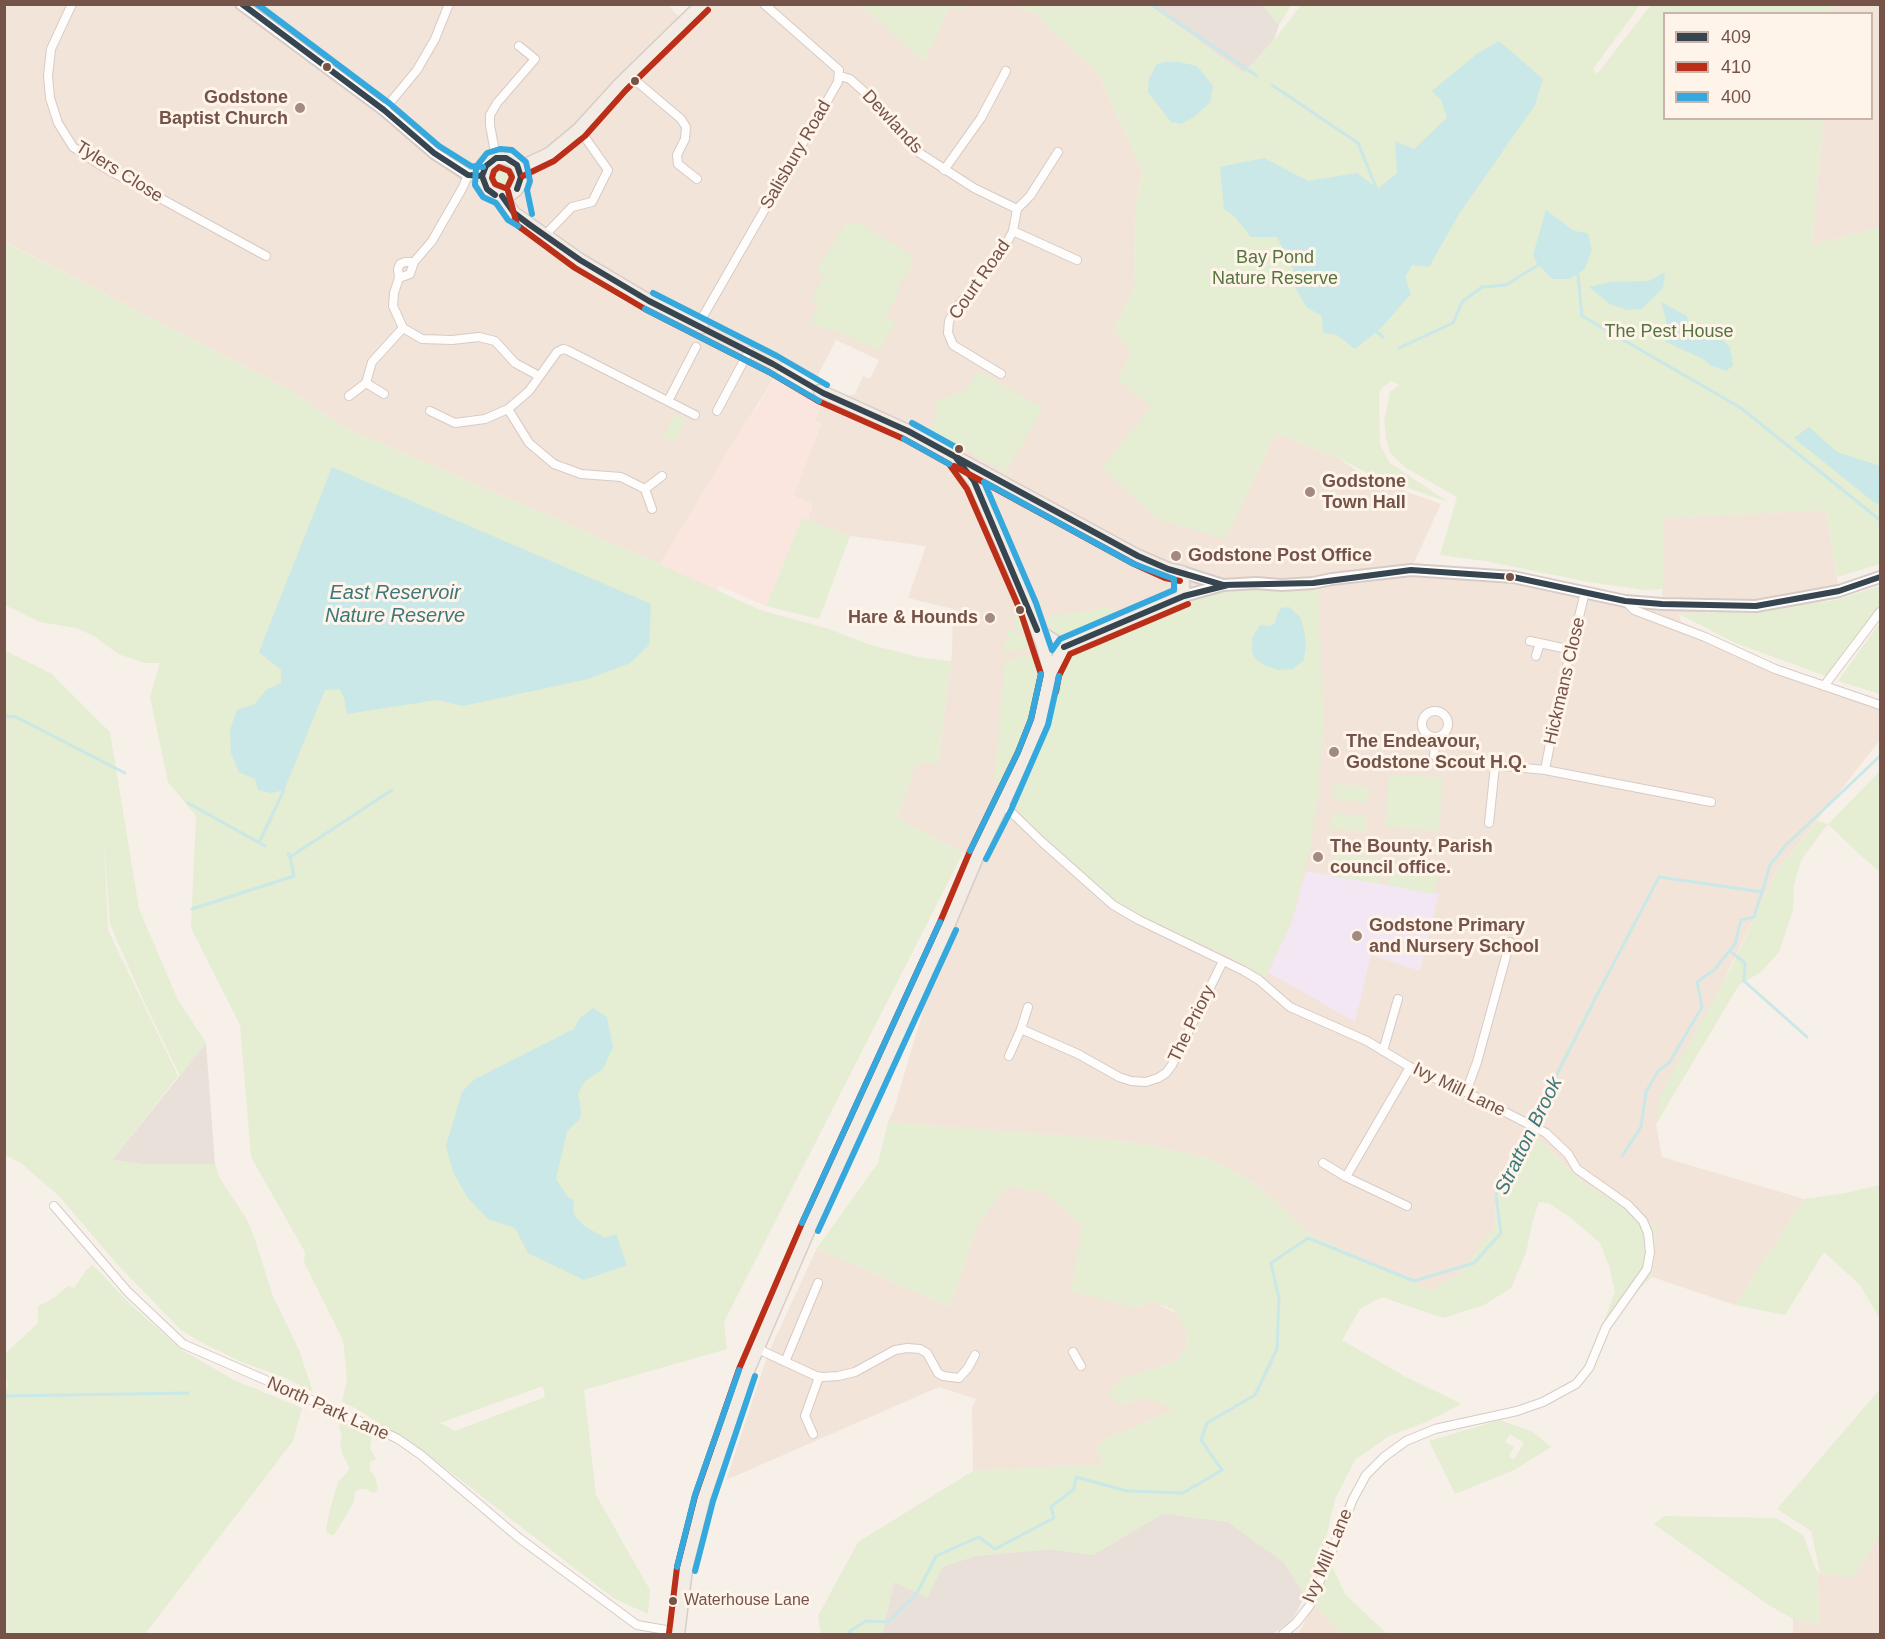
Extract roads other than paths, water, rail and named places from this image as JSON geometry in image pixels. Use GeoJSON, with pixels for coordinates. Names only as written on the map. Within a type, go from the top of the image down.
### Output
{"type":"FeatureCollection","features":[{"type":"Feature","properties":{"kind":"main road"},"geometry":{"type":"LineString","coordinates":[[241,4],[384,110],[434,153],[468,175],[483,176]]}},
{"type":"Feature","properties":{"kind":"main road"},"geometry":{"type":"LineString","coordinates":[[519,168],[549,154],[579,129],[629,75],[702,4]]}},
{"type":"Feature","properties":{"kind":"main road"},"geometry":{"type":"LineString","coordinates":[[502,196],[517,189],[521,181],[519,168],[510,159],[496,158],[486,166],[483,176],[484,185],[489,191],[502,196],[514,213],[649,301],[700,326]]}},
{"type":"Feature","properties":{"kind":"main road"},"geometry":{"type":"LineString","coordinates":[[517,189],[524,219]]}},
{"type":"Feature","properties":{"kind":"main road"},"geometry":{"type":"LineString","coordinates":[[820,391],[908,431],[1138,556],[1167,569],[1223,585]]}},
{"type":"Feature","properties":{"kind":"main road"},"geometry":{"type":"LineString","coordinates":[[955,457],[974,480],[1037,630],[1050,673]]}},
{"type":"Feature","properties":{"kind":"main road"},"geometry":{"type":"LineString","coordinates":[[977,488],[995,478]]}},
{"type":"Feature","properties":{"kind":"main road"},"geometry":{"type":"LineString","coordinates":[[678,1633],[686,1569],[704,1498],[747,1373],[810,1227],[1040,722],[1050,673],[1064,647],[1184,596],[1223,585],[1313,583],[1410,570],[1513,577],[1625,600],[1662,604],[1756,606],[1839,591],[1881,577]]}},
{"type":"Feature","properties":{"kind":"main road"},"geometry":{"type":"LineString","coordinates":[[1182,572],[1184,596]]}},
{"type":"Feature","properties":{"kind":"main road"},"geometry":{"type":"LineString","coordinates":[[1037,630],[1064,647]]}},
{"type":"Feature","properties":{"kind":"street","name":"Tylers Close"},"geometry":{"type":"LineString","coordinates":[[72,4],[51,49],[48,76],[50,98],[58,123],[73,147],[105,168],[266,256]]}},
{"type":"Feature","properties":{"kind":"street"},"geometry":{"type":"LineString","coordinates":[[384,110],[417,70],[435,39],[449,4]]}},
{"type":"Feature","properties":{"kind":"street"},"geometry":{"type":"LineString","coordinates":[[764,4],[839,70],[840,76]]}},
{"type":"Feature","properties":{"kind":"street"},"geometry":{"type":"LineString","coordinates":[[496,158],[490,115],[497,103],[535,59],[519,46]]}},
{"type":"Feature","properties":{"kind":"street"},"geometry":{"type":"LineString","coordinates":[[944,170],[981,118],[1006,71]]}},
{"type":"Feature","properties":{"kind":"street"},"geometry":{"type":"LineString","coordinates":[[629,75],[681,119],[687,132],[677,155],[678,164],[697,179]]}},
{"type":"Feature","properties":{"kind":"street","name":"Dewlands"},"geometry":{"type":"LineString","coordinates":[[840,76],[850,79],[880,107],[918,152],[974,189],[1017,209]]}},
{"type":"Feature","properties":{"kind":"street","name":"Salisbury Road"},"geometry":{"type":"LineString","coordinates":[[700,326],[840,76]]}},
{"type":"Feature","properties":{"kind":"street"},"geometry":{"type":"LineString","coordinates":[[545,235],[572,207],[592,202],[608,171],[579,129]]}},
{"type":"Feature","properties":{"kind":"street"},"geometry":{"type":"LineString","coordinates":[[1058,152],[1030,196],[1017,209],[1013,231],[1077,260]]}},
{"type":"Feature","properties":{"kind":"street"},"geometry":{"type":"LineString","coordinates":[[399,278],[410,274],[414,262],[432,241],[468,175]]}},
{"type":"Feature","properties":{"kind":"street","name":"Court Road"},"geometry":{"type":"LineString","coordinates":[[1001,374],[953,345],[948,333],[949,321],[956,308],[1001,254],[1013,231]]}},
{"type":"Feature","properties":{"kind":"street"},"geometry":{"type":"LineString","coordinates":[[414,262],[400,264],[399,278],[393,292],[393,306],[403,328],[422,339],[452,340],[479,337],[495,341],[515,363],[539,376]]}},
{"type":"Feature","properties":{"kind":"street"},"geometry":{"type":"LineString","coordinates":[[350,396],[366,383],[372,362],[403,328]]}},
{"type":"Feature","properties":{"kind":"street"},"geometry":{"type":"LineString","coordinates":[[668,401],[696,347]]}},
{"type":"Feature","properties":{"kind":"street"},"geometry":{"type":"LineString","coordinates":[[429,411],[455,423],[485,419],[508,409],[529,391],[557,352],[567,350],[695,415]]}},
{"type":"Feature","properties":{"kind":"street"},"geometry":{"type":"LineString","coordinates":[[717,411],[749,351]]}},
{"type":"Feature","properties":{"kind":"street"},"geometry":{"type":"LineString","coordinates":[[366,383],[384,394]]}},
{"type":"Feature","properties":{"kind":"street"},"geometry":{"type":"LineString","coordinates":[[508,409],[529,443],[554,464],[581,474],[621,477],[645,489],[652,509]]}},
{"type":"Feature","properties":{"kind":"street"},"geometry":{"type":"LineString","coordinates":[[645,489],[662,476]]}},
{"type":"Feature","properties":{"kind":"street","name":"Hickmans Close"},"geometry":{"type":"LineString","coordinates":[[1545,770],[1557,707],[1585,592]]}},
{"type":"Feature","properties":{"kind":"street"},"geometry":{"type":"LineString","coordinates":[[1625,600],[1634,610],[1705,637],[1775,669],[1881,705]]}},
{"type":"Feature","properties":{"kind":"street"},"geometry":{"type":"LineString","coordinates":[[1824,686],[1881,612]]}},
{"type":"Feature","properties":{"kind":"street"},"geometry":{"type":"LineString","coordinates":[[1530,641],[1572,650]]}},
{"type":"Feature","properties":{"kind":"street"},"geometry":{"type":"LineString","coordinates":[[1536,656],[1540,643]]}},
{"type":"Feature","properties":{"kind":"street","name":"Hickmans Close"},"geometry":{"type":"LineString","coordinates":[[1436,737],[1434,755],[1443,760],[1560,772],[1711,802]]}},
{"type":"Feature","properties":{"kind":"street"},"geometry":{"type":"LineString","coordinates":[[1489,823],[1495,766]]}},
{"type":"Feature","properties":{"kind":"street","name":"Ivy Mill Lane"},"geometry":{"type":"LineString","coordinates":[[1003,806],[1113,904],[1139,920],[1259,980],[1290,1007],[1367,1041],[1410,1067],[1532,1125],[1554,1140],[1568,1154],[1577,1169],[1628,1205],[1643,1221],[1648,1233],[1650,1252],[1647,1269],[1606,1327],[1589,1368],[1576,1384],[1543,1402],[1510,1413],[1435,1429],[1406,1441],[1384,1457],[1366,1475],[1353,1499],[1310,1605],[1283,1635]]}},
{"type":"Feature","properties":{"kind":"street"},"geometry":{"type":"LineString","coordinates":[[1466,1092],[1477,1062],[1510,942]]}},
{"type":"Feature","properties":{"kind":"street","name":"The Priory"},"geometry":{"type":"LineString","coordinates":[[1021,1029],[1131,1081],[1146,1082],[1158,1078],[1173,1065],[1223,961]]}},
{"type":"Feature","properties":{"kind":"street"},"geometry":{"type":"LineString","coordinates":[[1383,1051],[1398,999]]}},
{"type":"Feature","properties":{"kind":"street"},"geometry":{"type":"LineString","coordinates":[[1009,1056],[1028,1007]]}},
{"type":"Feature","properties":{"kind":"street"},"geometry":{"type":"LineString","coordinates":[[1346,1177],[1410,1067]]}},
{"type":"Feature","properties":{"kind":"street"},"geometry":{"type":"LineString","coordinates":[[1323,1163],[1346,1177],[1407,1206]]}},
{"type":"Feature","properties":{"kind":"street","name":"North Park Lane"},"geometry":{"type":"LineString","coordinates":[[54,1206],[128,1292],[183,1344],[398,1439],[421,1455],[519,1538],[637,1625],[678,1633]]}},
{"type":"Feature","properties":{"kind":"street"},"geometry":{"type":"LineString","coordinates":[[785,1362],[818,1283]]}},
{"type":"Feature","properties":{"kind":"street"},"geometry":{"type":"LineString","coordinates":[[758,1349],[819,1377],[855,1372],[895,1350],[907,1348],[920,1349],[927,1353],[938,1373],[943,1376],[959,1378],[968,1368],[975,1354]]}},
{"type":"Feature","properties":{"kind":"street"},"geometry":{"type":"LineString","coordinates":[[1073,1352],[1081,1366]]}},
{"type":"Feature","properties":{"kind":"street"},"geometry":{"type":"LineString","coordinates":[[813,1434],[805,1416],[819,1377]]}},
{"type":"Feature","properties":{"kind":"water"},"geometry":{"type":"Polygon","coordinates":[[[1499,41],[1543,79],[1535,105],[1459,214],[1429,267],[1412,265],[1405,277],[1411,294],[1382,327],[1355,349],[1337,335],[1323,333],[1322,316],[1306,307],[1293,283],[1293,269],[1277,237],[1251,237],[1234,216],[1224,209],[1220,167],[1264,158],[1308,181],[1357,173],[1378,189],[1397,173],[1395,141],[1414,149],[1447,118],[1441,100],[1432,91],[1478,53],[1499,41]]]}},
{"type":"Feature","properties":{"kind":"water"},"geometry":{"type":"Polygon","coordinates":[[[1165,62],[1197,66],[1213,86],[1210,102],[1194,117],[1181,124],[1171,122],[1148,92],[1149,79],[1156,65],[1165,62]]]}},
{"type":"Feature","properties":{"kind":"water"},"geometry":{"type":"Polygon","coordinates":[[[1546,210],[1574,231],[1588,233],[1592,250],[1584,270],[1570,279],[1553,279],[1538,265],[1533,255],[1546,210]]]}},
{"type":"Feature","properties":{"kind":"water"},"geometry":{"type":"Polygon","coordinates":[[[1665,272],[1663,288],[1642,309],[1627,310],[1610,304],[1589,287],[1610,282],[1649,281],[1665,272]]]}},
{"type":"Feature","properties":{"kind":"water"},"geometry":{"type":"Polygon","coordinates":[[[1661,302],[1687,316],[1691,339],[1718,336],[1730,347],[1733,366],[1726,371],[1666,342],[1666,319],[1661,302]]]}},
{"type":"Feature","properties":{"kind":"water"},"geometry":{"type":"Polygon","coordinates":[[[1809,427],[1837,452],[1880,466],[1880,504],[1875,503],[1794,438],[1809,427]]]}},
{"type":"Feature","properties":{"kind":"water","name":"East Reservoir Nature Reserve"},"geometry":{"type":"Polygon","coordinates":[[[332,467],[651,604],[649,645],[630,663],[588,679],[463,706],[437,700],[347,714],[340,689],[325,690],[284,790],[271,793],[258,790],[255,779],[239,772],[231,753],[230,730],[237,710],[255,704],[266,690],[281,683],[281,670],[259,652],[332,467]]]}},
{"type":"Feature","properties":{"kind":"water"},"geometry":{"type":"Polygon","coordinates":[[[1289,607],[1300,617],[1304,630],[1306,646],[1304,660],[1292,669],[1278,670],[1264,665],[1255,658],[1252,652],[1252,638],[1260,625],[1269,626],[1275,623],[1281,608],[1289,607]]]}},
{"type":"Feature","properties":{"kind":"water"},"geometry":{"type":"Polygon","coordinates":[[[593,1008],[607,1017],[613,1047],[603,1069],[585,1081],[578,1094],[580,1119],[567,1131],[556,1179],[568,1197],[574,1200],[573,1210],[584,1226],[605,1238],[616,1234],[627,1265],[584,1280],[528,1253],[515,1228],[488,1219],[467,1197],[453,1172],[446,1146],[462,1092],[475,1079],[574,1029],[580,1018],[593,1008]]]}},
{"type":"Feature","properties":{"kind":"waterway"},"geometry":{"type":"LineString","coordinates":[[1151,4],[1257,76]]}},
{"type":"Feature","properties":{"kind":"waterway"},"geometry":{"type":"LineString","coordinates":[[1272,85],[1358,143],[1378,192]]}},
{"type":"Feature","properties":{"kind":"waterway"},"geometry":{"type":"LineString","coordinates":[[1399,348],[1453,323],[1462,302],[1482,287],[1506,285],[1540,265]]}},
{"type":"Feature","properties":{"kind":"waterway"},"geometry":{"type":"LineString","coordinates":[[1576,274],[1578,275],[1582,316],[1741,408],[1880,520]]}},
{"type":"Feature","properties":{"kind":"waterway"},"geometry":{"type":"LineString","coordinates":[[1376,331],[1383,337]]}},
{"type":"Feature","properties":{"kind":"waterway"},"geometry":{"type":"LineString","coordinates":[[4,716],[16,717],[125,773]]}},
{"type":"Feature","properties":{"kind":"waterway","name":"Stratton Brook"},"geometry":{"type":"LineString","coordinates":[[849,1634],[866,1621],[888,1622],[916,1595],[936,1556],[979,1537],[995,1549],[1054,1518],[1051,1507],[1074,1489],[1076,1477],[1127,1491],[1183,1493],[1222,1470],[1201,1440],[1207,1423],[1255,1395],[1277,1349],[1279,1299],[1271,1263],[1308,1238],[1414,1281],[1474,1263],[1501,1233],[1496,1195],[1659,877],[1762,892],[1770,865],[1786,845],[1880,756]]}},
{"type":"Feature","properties":{"kind":"waterway"},"geometry":{"type":"LineString","coordinates":[[259,843],[284,790]]}},
{"type":"Feature","properties":{"kind":"waterway"},"geometry":{"type":"LineString","coordinates":[[288,853],[290,857],[392,790]]}},
{"type":"Feature","properties":{"kind":"waterway"},"geometry":{"type":"LineString","coordinates":[[188,803],[265,846]]}},
{"type":"Feature","properties":{"kind":"waterway"},"geometry":{"type":"LineString","coordinates":[[192,909],[294,876],[290,857]]}},
{"type":"Feature","properties":{"kind":"waterway"},"geometry":{"type":"LineString","coordinates":[[1622,1156],[1641,1127],[1646,1092],[1658,1071],[1669,1063],[1702,1007],[1697,982],[1714,970],[1735,944],[1741,920],[1754,917],[1762,892]]}},
{"type":"Feature","properties":{"kind":"waterway"},"geometry":{"type":"LineString","coordinates":[[1730,951],[1745,963],[1744,981],[1807,1037]]}},
{"type":"Feature","properties":{"kind":"waterway"},"geometry":{"type":"LineString","coordinates":[[4,1396],[188,1393]]}},
{"type":"Feature","properties":{"kind":"place","name":"Godstone Baptist Church"},"geometry":{"type":"Point","coordinates":[300,108]}},
{"type":"Feature","properties":{"kind":"place","name":"Godstone Town Hall"},"geometry":{"type":"Point","coordinates":[1310,492]}},
{"type":"Feature","properties":{"kind":"place","name":"Godstone Post Office"},"geometry":{"type":"Point","coordinates":[1176,556]}},
{"type":"Feature","properties":{"kind":"place","name":"Hare & Hounds"},"geometry":{"type":"Point","coordinates":[990,618]}},
{"type":"Feature","properties":{"kind":"place","name":"The Endeavour, Godstone Scout H.Q."},"geometry":{"type":"Point","coordinates":[1334,752]}},
{"type":"Feature","properties":{"kind":"place","name":"The Bounty. Parish council office."},"geometry":{"type":"Point","coordinates":[1318,857]}},
{"type":"Feature","properties":{"kind":"place","name":"Godstone Primary and Nursery School"},"geometry":{"type":"Point","coordinates":[1357,936]}},
{"type":"Feature","properties":{"kind":"place","name":"Waterhouse Lane"},"geometry":{"type":"Point","coordinates":[673,1601]}},
{"type":"Feature","properties":{"kind":"park label","name":"Bay Pond Nature Reserve"},"geometry":{"type":"Point","coordinates":[1275,268]}},
{"type":"Feature","properties":{"kind":"park label","name":"The Pest House"},"geometry":{"type":"Point","coordinates":[1669,332]}}]}
